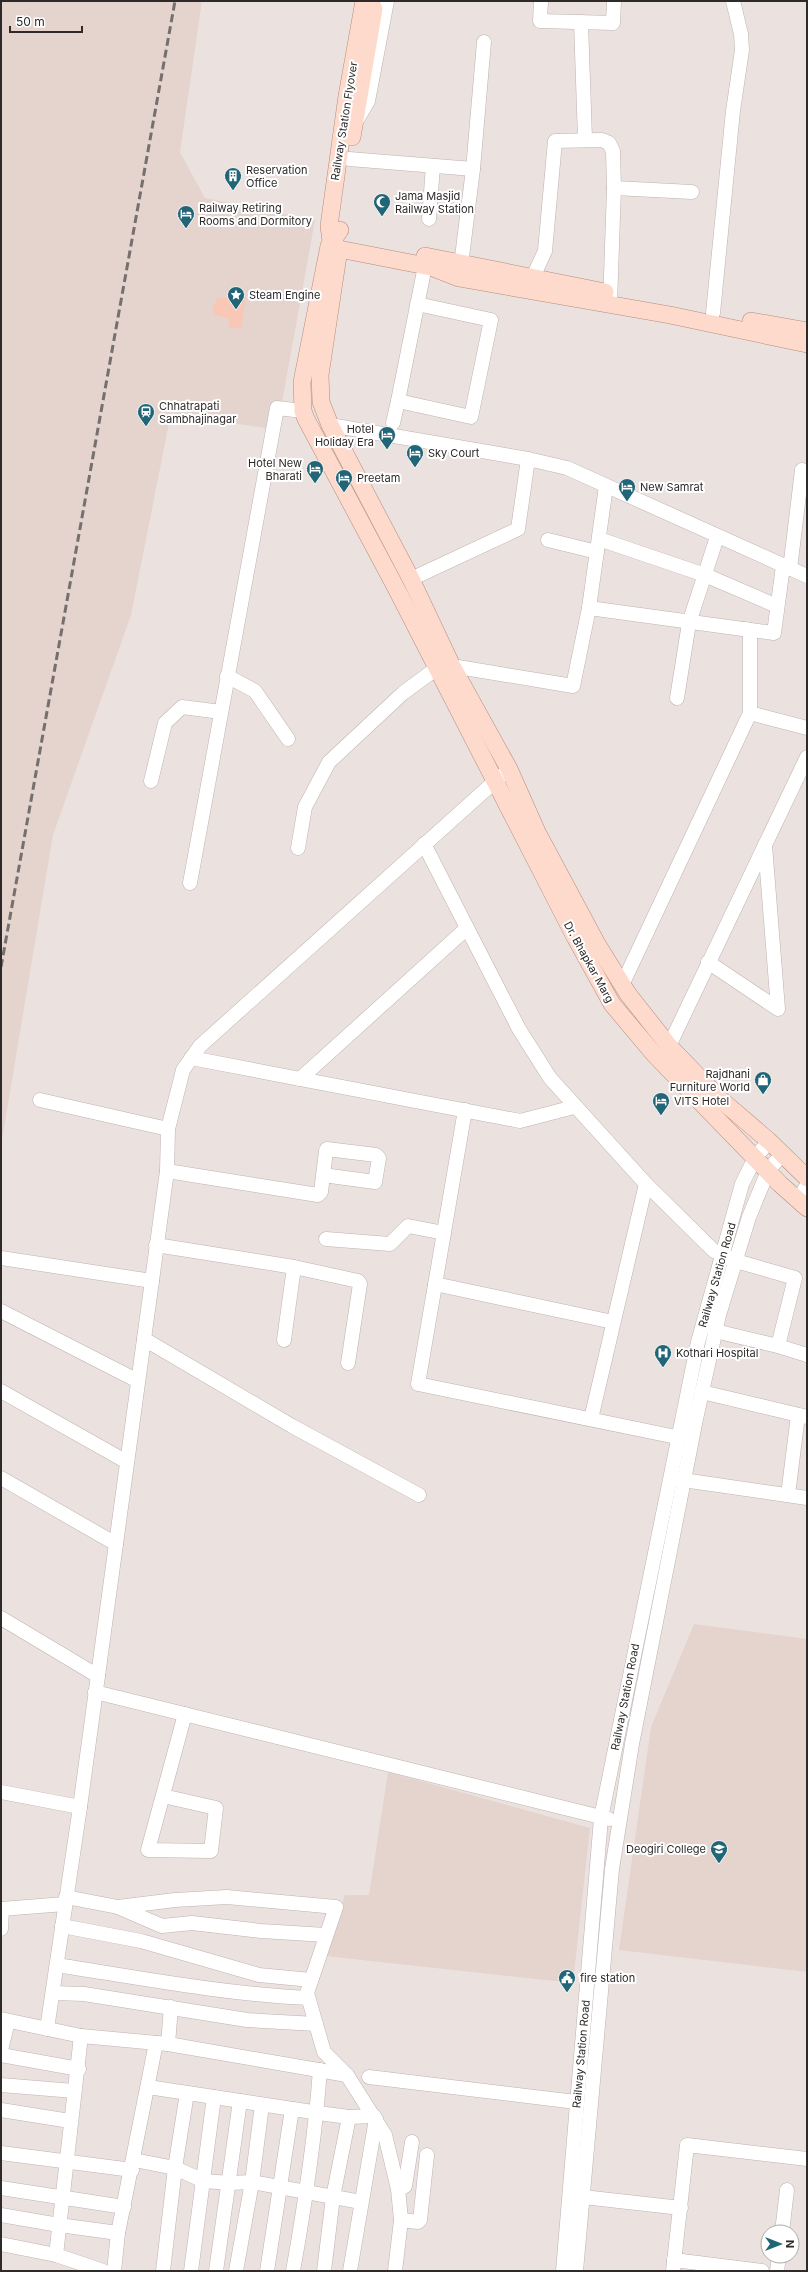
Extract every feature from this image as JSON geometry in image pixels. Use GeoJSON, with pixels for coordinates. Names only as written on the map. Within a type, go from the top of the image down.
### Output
{"type":"FeatureCollection","features":[{"type":"Feature","properties":{"kind":"main road","name":"Railway Station Flyover"},"geometry":{"type":"LineString","coordinates":[[339,240],[354,122],[353,96],[364,1]]}},
{"type":"Feature","properties":{"kind":"main road","name":"Railway Station Flyover"},"geometry":{"type":"LineString","coordinates":[[339,240],[329,226],[353,96],[376,1]]}},
{"type":"Feature","properties":{"kind":"main road"},"geometry":{"type":"LineString","coordinates":[[339,240],[425,266],[529,283],[611,299],[807,344]]}},
{"type":"Feature","properties":{"kind":"main road"},"geometry":{"type":"LineString","coordinates":[[339,240],[461,271]]}},
{"type":"Feature","properties":{"kind":"main road"},"geometry":{"type":"LineString","coordinates":[[339,240],[303,372],[303,411],[445,667]]}},
{"type":"Feature","properties":{"kind":"main road"},"geometry":{"type":"LineString","coordinates":[[339,240],[320,374],[321,402],[330,425],[411,579],[445,667]]}},
{"type":"Feature","properties":{"kind":"main road"},"geometry":{"type":"LineString","coordinates":[[611,299],[713,313],[807,331]]}},
{"type":"Feature","properties":{"kind":"main road","name":"Dr. Bhapkar Marg"},"geometry":{"type":"LineString","coordinates":[[445,667],[509,769],[537,832],[597,944],[622,985],[669,1046],[720,1099],[770,1141],[807,1178]]}},
{"type":"Feature","properties":{"kind":"main road","name":"Dr. Bhapkar Marg"},"geometry":{"type":"LineString","coordinates":[[445,667],[494,782],[612,1004],[654,1054],[755,1158],[803,1204]]}},
{"type":"Feature","properties":{"kind":"street"},"geometry":{"type":"LineString","coordinates":[[354,122],[368,101],[387,1]]}},
{"type":"Feature","properties":{"kind":"street"},"geometry":{"type":"LineString","coordinates":[[541,1],[540,20],[614,23],[614,1]]}},
{"type":"Feature","properties":{"kind":"street"},"geometry":{"type":"LineString","coordinates":[[713,313],[733,111],[742,50],[741,34],[733,1]]}},
{"type":"Feature","properties":{"kind":"street"},"geometry":{"type":"LineString","coordinates":[[581,22],[585,139]]}},
{"type":"Feature","properties":{"kind":"street"},"geometry":{"type":"LineString","coordinates":[[461,271],[473,169],[484,42]]}},
{"type":"Feature","properties":{"kind":"street"},"geometry":{"type":"LineString","coordinates":[[529,283],[545,251],[554,141],[585,139],[602,140],[609,143],[612,151],[614,188],[611,299]]}},
{"type":"Feature","properties":{"kind":"street"},"geometry":{"type":"LineString","coordinates":[[349,160],[473,169]]}},
{"type":"Feature","properties":{"kind":"street"},"geometry":{"type":"LineString","coordinates":[[429,219],[433,166]]}},
{"type":"Feature","properties":{"kind":"street"},"geometry":{"type":"LineString","coordinates":[[614,188],[692,192]]}},
{"type":"Feature","properties":{"kind":"street"},"geometry":{"type":"LineString","coordinates":[[393,422],[425,266]]}},
{"type":"Feature","properties":{"kind":"street"},"geometry":{"type":"LineString","coordinates":[[398,401],[471,417],[491,320],[417,304]]}},
{"type":"Feature","properties":{"kind":"street"},"geometry":{"type":"LineString","coordinates":[[190,883],[276,408],[303,411]]}},
{"type":"Feature","properties":{"kind":"street"},"geometry":{"type":"LineString","coordinates":[[330,425],[528,459],[567,468],[717,537],[807,576]]}},
{"type":"Feature","properties":{"kind":"street"},"geometry":{"type":"LineString","coordinates":[[411,579],[518,529],[528,459]]}},
{"type":"Feature","properties":{"kind":"street"},"geometry":{"type":"LineString","coordinates":[[589,608],[689,623],[774,633],[778,606],[787,568],[802,470]]}},
{"type":"Feature","properties":{"kind":"street"},"geometry":{"type":"LineString","coordinates":[[298,848],[305,807],[329,762],[375,717],[445,667],[573,686],[589,608],[606,486]]}},
{"type":"Feature","properties":{"kind":"street"},"geometry":{"type":"LineString","coordinates":[[677,698],[689,623],[717,537]]}},
{"type":"Feature","properties":{"kind":"street"},"geometry":{"type":"LineString","coordinates":[[548,540],[598,546],[705,575],[778,606]]}},
{"type":"Feature","properties":{"kind":"street"},"geometry":{"type":"LineString","coordinates":[[622,985],[750,713],[750,630],[743,629]]}},
{"type":"Feature","properties":{"kind":"street"},"geometry":{"type":"LineString","coordinates":[[227,676],[255,691],[288,739]]}},
{"type":"Feature","properties":{"kind":"street"},"geometry":{"type":"LineString","coordinates":[[151,781],[165,723],[182,707],[221,712]]}},
{"type":"Feature","properties":{"kind":"street"},"geometry":{"type":"LineString","coordinates":[[750,713],[807,728]]}},
{"type":"Feature","properties":{"kind":"street"},"geometry":{"type":"LineString","coordinates":[[669,1046],[807,757]]}},
{"type":"Feature","properties":{"kind":"street"},"geometry":{"type":"LineString","coordinates":[[47,2029],[80,1807],[167,1171],[168,1129],[183,1070],[200,1046],[509,769]]}},
{"type":"Feature","properties":{"kind":"street"},"geometry":{"type":"LineString","coordinates":[[424,844],[519,1029],[550,1078],[574,1107],[646,1184],[714,1251],[722,1256],[795,1278],[778,1346]]}},
{"type":"Feature","properties":{"kind":"street"},"geometry":{"type":"LineString","coordinates":[[708,962],[778,1009],[765,844]]}},
{"type":"Feature","properties":{"kind":"street"},"geometry":{"type":"LineString","coordinates":[[300,1079],[467,928]]}},
{"type":"Feature","properties":{"kind":"street"},"geometry":{"type":"LineString","coordinates":[[192,1058],[520,1121],[574,1107]]}},
{"type":"Feature","properties":{"kind":"street"},"geometry":{"type":"LineString","coordinates":[[40,1100],[168,1129]]}},
{"type":"Feature","properties":{"kind":"street"},"geometry":{"type":"LineString","coordinates":[[465,1110],[418,1384],[685,1439]]}},
{"type":"Feature","properties":{"kind":"street","name":"Railway Station Road"},"geometry":{"type":"LineString","coordinates":[[576,2271],[612,1869],[632,1744],[685,1480],[685,1439],[698,1342],[742,1184],[755,1158],[770,1141]]}},
{"type":"Feature","properties":{"kind":"street","name":"Railway Station Road"},"geometry":{"type":"LineString","coordinates":[[563,2271],[601,1818],[670,1479],[702,1392],[715,1331],[749,1217],[768,1171],[782,1154]]}},
{"type":"Feature","properties":{"kind":"street"},"geometry":{"type":"LineString","coordinates":[[167,1171],[318,1195],[321,1192],[323,1175]]}},
{"type":"Feature","properties":{"kind":"street"},"geometry":{"type":"LineString","coordinates":[[591,1419],[646,1184]]}},
{"type":"Feature","properties":{"kind":"street"},"geometry":{"type":"LineString","coordinates":[[803,1204],[807,1185]]}},
{"type":"Feature","properties":{"kind":"street"},"geometry":{"type":"LineString","coordinates":[[326,1239],[390,1244],[408,1226],[444,1233]]}},
{"type":"Feature","properties":{"kind":"street"},"geometry":{"type":"LineString","coordinates":[[156,1245],[358,1280],[360,1284],[348,1363]]}},
{"type":"Feature","properties":{"kind":"street"},"geometry":{"type":"LineString","coordinates":[[1,1258],[152,1281]]}},
{"type":"Feature","properties":{"kind":"street"},"geometry":{"type":"LineString","coordinates":[[284,1340],[294,1268]]}},
{"type":"Feature","properties":{"kind":"street"},"geometry":{"type":"LineString","coordinates":[[435,1284],[614,1322]]}},
{"type":"Feature","properties":{"kind":"street"},"geometry":{"type":"LineString","coordinates":[[1,1311],[138,1380]]}},
{"type":"Feature","properties":{"kind":"street"},"geometry":{"type":"LineString","coordinates":[[715,1331],[807,1354]]}},
{"type":"Feature","properties":{"kind":"street"},"geometry":{"type":"LineString","coordinates":[[144,1339],[292,1426],[419,1495]]}},
{"type":"Feature","properties":{"kind":"street"},"geometry":{"type":"LineString","coordinates":[[1,1391],[127,1462]]}},
{"type":"Feature","properties":{"kind":"street"},"geometry":{"type":"LineString","coordinates":[[702,1392],[802,1416],[788,1495]]}},
{"type":"Feature","properties":{"kind":"street"},"geometry":{"type":"LineString","coordinates":[[1,1478],[116,1544]]}},
{"type":"Feature","properties":{"kind":"street"},"geometry":{"type":"LineString","coordinates":[[670,1479],[807,1498]]}},
{"type":"Feature","properties":{"kind":"street"},"geometry":{"type":"LineString","coordinates":[[1,1618],[98,1676]]}},
{"type":"Feature","properties":{"kind":"street"},"geometry":{"type":"LineString","coordinates":[[95,1692],[601,1818],[620,1821]]}},
{"type":"Feature","properties":{"kind":"street"},"geometry":{"type":"LineString","coordinates":[[163,1796],[216,1808],[211,1851],[148,1850],[185,1714]]}},
{"type":"Feature","properties":{"kind":"street"},"geometry":{"type":"LineString","coordinates":[[1,1792],[80,1807]]}},
{"type":"Feature","properties":{"kind":"street"},"geometry":{"type":"LineString","coordinates":[[1,1929],[2,1909],[66,1900],[118,1907],[175,1900],[227,1897],[336,1907],[307,1993],[324,2052],[347,2075],[385,2135],[398,2189],[401,2220],[395,2271]]}},
{"type":"Feature","properties":{"kind":"street"},"geometry":{"type":"LineString","coordinates":[[118,1907],[162,1926],[192,1923],[261,1931],[326,1935]]}},
{"type":"Feature","properties":{"kind":"street"},"geometry":{"type":"LineString","coordinates":[[62,1926],[141,1941],[259,1975],[311,1980]]}},
{"type":"Feature","properties":{"kind":"street"},"geometry":{"type":"LineString","coordinates":[[57,1964],[186,1986],[270,1996],[308,1998]]}},
{"type":"Feature","properties":{"kind":"street"},"geometry":{"type":"LineString","coordinates":[[53,1993],[84,1994],[247,2020],[316,2024]]}},
{"type":"Feature","properties":{"kind":"street"},"geometry":{"type":"LineString","coordinates":[[114,2271],[118,2233],[148,2087],[162,2043],[171,2007]]}},
{"type":"Feature","properties":{"kind":"street"},"geometry":{"type":"LineString","coordinates":[[1,2050],[4,2020],[81,2036],[162,2043],[347,2075]]}},
{"type":"Feature","properties":{"kind":"street"},"geometry":{"type":"LineString","coordinates":[[56,2255],[70,2121],[79,2069],[81,2036]]}},
{"type":"Feature","properties":{"kind":"street"},"geometry":{"type":"LineString","coordinates":[[1,2055],[79,2069]]}},
{"type":"Feature","properties":{"kind":"street"},"geometry":{"type":"LineString","coordinates":[[293,2271],[307,2192],[317,2113],[320,2070]]}},
{"type":"Feature","properties":{"kind":"street"},"geometry":{"type":"LineString","coordinates":[[369,2077],[576,2102]]}},
{"type":"Feature","properties":{"kind":"street"},"geometry":{"type":"LineString","coordinates":[[1,2085],[74,2091]]}},
{"type":"Feature","properties":{"kind":"street"},"geometry":{"type":"LineString","coordinates":[[148,2087],[317,2113],[349,2117],[375,2117]]}},
{"type":"Feature","properties":{"kind":"street"},"geometry":{"type":"LineString","coordinates":[[163,2271],[175,2168],[188,2093]]}},
{"type":"Feature","properties":{"kind":"street"},"geometry":{"type":"LineString","coordinates":[[191,2271],[214,2097]]}},
{"type":"Feature","properties":{"kind":"street"},"geometry":{"type":"LineString","coordinates":[[216,2271],[230,2183],[240,2101]]}},
{"type":"Feature","properties":{"kind":"street"},"geometry":{"type":"LineString","coordinates":[[236,2271],[252,2182],[262,2105]]}},
{"type":"Feature","properties":{"kind":"street"},"geometry":{"type":"LineString","coordinates":[[267,2271],[292,2109]]}},
{"type":"Feature","properties":{"kind":"street"},"geometry":{"type":"LineString","coordinates":[[1,2110],[70,2121]]}},
{"type":"Feature","properties":{"kind":"street"},"geometry":{"type":"LineString","coordinates":[[324,2271],[333,2196],[349,2117]]}},
{"type":"Feature","properties":{"kind":"street"},"geometry":{"type":"LineString","coordinates":[[350,2271],[375,2117]]}},
{"type":"Feature","properties":{"kind":"street"},"geometry":{"type":"LineString","coordinates":[[398,2189],[405,2186],[412,2142]]}},
{"type":"Feature","properties":{"kind":"street"},"geometry":{"type":"LineString","coordinates":[[762,2271],[674,2265],[687,2145],[807,2159]]}},
{"type":"Feature","properties":{"kind":"street"},"geometry":{"type":"LineString","coordinates":[[1,2153],[66,2162],[175,2168],[204,2181],[230,2183],[252,2182],[361,2202]]}},
{"type":"Feature","properties":{"kind":"street"},"geometry":{"type":"LineString","coordinates":[[401,2220],[418,2222],[420,2220],[427,2155]]}},
{"type":"Feature","properties":{"kind":"street"},"geometry":{"type":"LineString","coordinates":[[1,2188],[124,2207]]}},
{"type":"Feature","properties":{"kind":"street"},"geometry":{"type":"LineString","coordinates":[[783,2224],[787,2190]]}},
{"type":"Feature","properties":{"kind":"street"},"geometry":{"type":"LineString","coordinates":[[583,2197],[681,2208]]}},
{"type":"Feature","properties":{"kind":"street"},"geometry":{"type":"LineString","coordinates":[[1,2215],[58,2226],[118,2233]]}},
{"type":"Feature","properties":{"kind":"street"},"geometry":{"type":"LineString","coordinates":[[1,2244],[56,2255],[103,2271]]}},
{"type":"Feature","properties":{"kind":"shaded area"},"geometry":{"type":"Polygon","coordinates":[[[1,1],[202,1],[180,152],[205,198],[315,220],[277,430],[171,413],[131,615],[53,835],[1,1146],[1,1]]]}},
{"type":"Feature","properties":{"kind":"shaded area"},"geometry":{"type":"Polygon","coordinates":[[[236,293],[244,293],[246,296],[241,329],[229,327],[228,318],[215,315],[212,308],[218,298],[230,298],[236,293]]]}},
{"type":"Feature","properties":{"kind":"shaded area","name":"Deogiri College"},"geometry":{"type":"Polygon","coordinates":[[[694,1624],[807,1639],[807,1972],[619,1950],[651,1727],[694,1624]]]}},
{"type":"Feature","properties":{"kind":"shaded area"},"geometry":{"type":"Polygon","coordinates":[[[388,1772],[590,1828],[573,1983],[325,1956],[345,1895],[369,1895],[388,1772]]]}},
{"type":"Feature","properties":{"kind":"railway"},"geometry":{"type":"LineString","coordinates":[[1,967],[175,1]]}},
{"type":"Feature","properties":{"kind":"place","name":"Reservation Office"},"geometry":{"type":"Point","coordinates":[233,191]}},
{"type":"Feature","properties":{"kind":"place","name":"Jama Masjid Railway Station"},"geometry":{"type":"Point","coordinates":[382,217]}},
{"type":"Feature","properties":{"kind":"place","name":"Railway Retiring Rooms and Dormitory"},"geometry":{"type":"Point","coordinates":[186,229]}},
{"type":"Feature","properties":{"kind":"place","name":"Steam Engine"},"geometry":{"type":"Point","coordinates":[236,310]}},
{"type":"Feature","properties":{"kind":"place","name":"Chhatrapati Sambhajinagar"},"geometry":{"type":"Point","coordinates":[146,427]}},
{"type":"Feature","properties":{"kind":"place","name":"Hotel Holiday Era"},"geometry":{"type":"Point","coordinates":[387,450]}},
{"type":"Feature","properties":{"kind":"place","name":"Sky Court"},"geometry":{"type":"Point","coordinates":[415,468]}},
{"type":"Feature","properties":{"kind":"place","name":"Hotel New Bharati"},"geometry":{"type":"Point","coordinates":[315,484]}},
{"type":"Feature","properties":{"kind":"place","name":"Preetam"},"geometry":{"type":"Point","coordinates":[344,493]}},
{"type":"Feature","properties":{"kind":"place","name":"New Samrat"},"geometry":{"type":"Point","coordinates":[627,502]}},
{"type":"Feature","properties":{"kind":"place","name":"Rajdhani Furniture World"},"geometry":{"type":"Point","coordinates":[763,1095]}},
{"type":"Feature","properties":{"kind":"place","name":"VITS Hotel"},"geometry":{"type":"Point","coordinates":[661,1116]}},
{"type":"Feature","properties":{"kind":"place","name":"Kothari Hospital"},"geometry":{"type":"Point","coordinates":[663,1368]}},
{"type":"Feature","properties":{"kind":"place","name":"Deogiri College"},"geometry":{"type":"Point","coordinates":[719,1864]}},
{"type":"Feature","properties":{"kind":"place","name":"fire station"},"geometry":{"type":"Point","coordinates":[567,1993]}}]}
